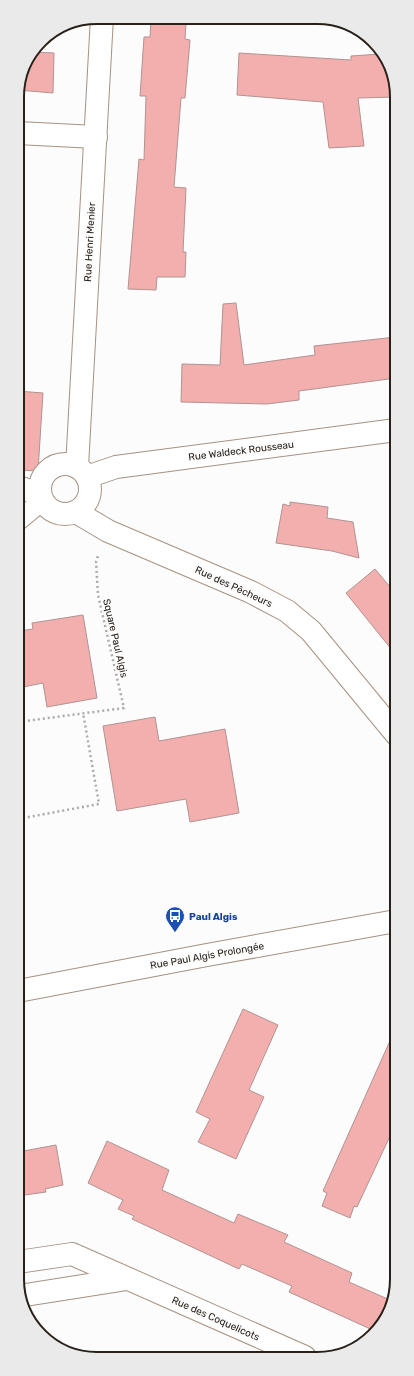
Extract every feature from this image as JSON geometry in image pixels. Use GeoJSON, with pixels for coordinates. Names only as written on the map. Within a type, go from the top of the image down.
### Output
{"type":"FeatureCollection","features":[{"type":"Feature","properties":{"kind":"street","name":"Rue Henri Menier"},"geometry":{"type":"LineString","coordinates":[[82,472],[102,24]]}},
{"type":"Feature","properties":{"kind":"street"},"geometry":{"type":"LineString","coordinates":[[24,133],[96,137]]}},
{"type":"Feature","properties":{"kind":"street","name":"Rue Waldeck Rousseau"},"geometry":{"type":"LineString","coordinates":[[82,472],[116,466],[390,431]]}},
{"type":"Feature","properties":{"kind":"street"},"geometry":{"type":"LineString","coordinates":[[61,464],[82,472],[90,492],[88,500],[76,512],[60,514],[46,507],[41,497],[42,478],[47,471],[61,464]]}},
{"type":"Feature","properties":{"kind":"street"},"geometry":{"type":"LineString","coordinates":[[24,490],[41,497]]}},
{"type":"Feature","properties":{"kind":"street","name":"Rue des Pêcheurs"},"geometry":{"type":"LineString","coordinates":[[76,512],[108,531],[251,592],[287,611],[311,631],[390,727]]}},
{"type":"Feature","properties":{"kind":"street","name":"Rue Paul Algis Prolongée"},"geometry":{"type":"LineString","coordinates":[[24,990],[390,922]]}},
{"type":"Feature","properties":{"kind":"street","name":"Rue des Coquelicots"},"geometry":{"type":"LineString","coordinates":[[24,1261],[72,1254],[292,1352]]}},
{"type":"Feature","properties":{"kind":"street"},"geometry":{"type":"LineString","coordinates":[[26,1295],[126,1278]]}},
{"type":"Feature","properties":{"kind":"lane"},"geometry":{"type":"LineString","coordinates":[[24,515],[41,497]]}},
{"type":"Feature","properties":{"kind":"path","name":"Square Paul Algis"},"geometry":{"type":"LineString","coordinates":[[24,721],[124,708],[98,595],[96,561],[108,531]]}},
{"type":"Feature","properties":{"kind":"path"},"geometry":{"type":"LineString","coordinates":[[24,818],[99,804],[83,713]]}},
{"type":"Feature","properties":{"kind":"building"},"geometry":{"type":"Polygon","coordinates":[[[151,24],[186,24],[185,39],[190,40],[185,98],[181,98],[174,187],[186,188],[183,252],[186,252],[185,277],[157,277],[156,290],[128,289],[139,159],[144,160],[146,96],[140,96],[144,37],[150,37],[151,24]]]}},
{"type":"Feature","properties":{"kind":"building"},"geometry":{"type":"Polygon","coordinates":[[[40,52],[54,53],[53,93],[24,91],[26,78],[40,52]]]}},
{"type":"Feature","properties":{"kind":"building"},"geometry":{"type":"Polygon","coordinates":[[[239,53],[351,60],[351,56],[376,54],[386,74],[390,92],[390,97],[358,98],[364,146],[329,148],[323,102],[237,95],[239,53]]]}},
{"type":"Feature","properties":{"kind":"building"},"geometry":{"type":"Polygon","coordinates":[[[236,303],[244,365],[315,355],[314,346],[390,338],[390,379],[299,391],[299,400],[267,404],[181,402],[182,364],[220,365],[223,304],[236,303]]]}},
{"type":"Feature","properties":{"kind":"building"},"geometry":{"type":"Polygon","coordinates":[[[24,392],[43,393],[38,471],[24,470],[24,392]]]}},
{"type":"Feature","properties":{"kind":"building"},"geometry":{"type":"Polygon","coordinates":[[[290,502],[328,507],[327,518],[353,522],[359,558],[332,551],[276,543],[283,504],[290,506],[290,502]]]}},
{"type":"Feature","properties":{"kind":"building"},"geometry":{"type":"Polygon","coordinates":[[[375,569],[390,587],[390,648],[346,593],[375,569]]]}},
{"type":"Feature","properties":{"kind":"building"},"geometry":{"type":"Polygon","coordinates":[[[83,615],[97,698],[47,707],[43,683],[24,687],[24,630],[33,629],[32,623],[83,615]]]}},
{"type":"Feature","properties":{"kind":"building"},"geometry":{"type":"Polygon","coordinates":[[[155,717],[159,741],[225,729],[239,813],[190,822],[186,799],[117,811],[103,726],[155,717]]]}},
{"type":"Feature","properties":{"kind":"building"},"geometry":{"type":"Polygon","coordinates":[[[243,1009],[278,1025],[249,1090],[264,1097],[236,1159],[198,1142],[210,1119],[196,1112],[243,1009]]]}},
{"type":"Feature","properties":{"kind":"building"},"geometry":{"type":"Polygon","coordinates":[[[390,1041],[390,1136],[357,1207],[354,1206],[350,1218],[322,1206],[327,1193],[323,1191],[390,1041]]]}},
{"type":"Feature","properties":{"kind":"building"},"geometry":{"type":"Polygon","coordinates":[[[107,1141],[169,1170],[162,1190],[234,1223],[238,1214],[288,1235],[284,1242],[352,1273],[349,1282],[387,1299],[384,1307],[378,1319],[370,1329],[289,1292],[292,1286],[242,1264],[239,1269],[132,1219],[134,1216],[118,1209],[123,1200],[88,1183],[107,1141]]]}},
{"type":"Feature","properties":{"kind":"building"},"geometry":{"type":"Polygon","coordinates":[[[56,1145],[63,1185],[45,1189],[46,1192],[24,1195],[24,1151],[56,1145]]]}},
{"type":"Feature","properties":{"kind":"place","name":"Paul Algis"},"geometry":{"type":"Point","coordinates":[175,933]}}]}
